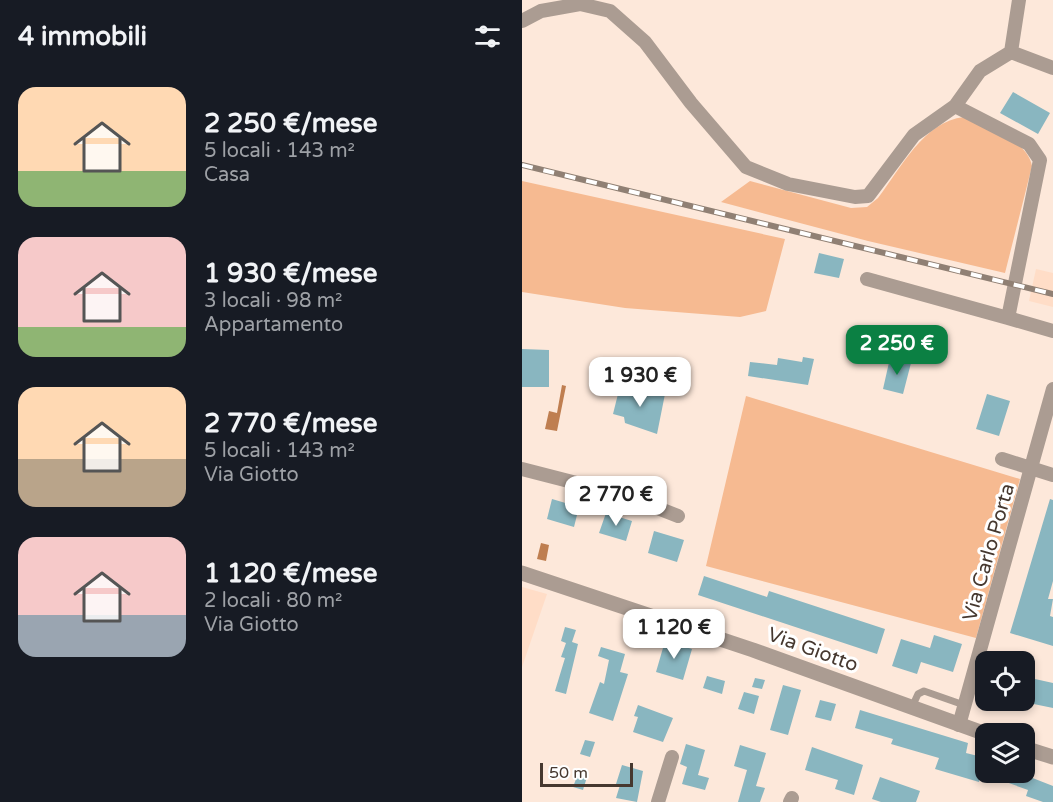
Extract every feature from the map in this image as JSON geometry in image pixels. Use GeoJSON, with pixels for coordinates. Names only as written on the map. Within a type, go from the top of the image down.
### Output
{"type":"FeatureCollection","features":[{"type":"Feature","properties":{"kind":"street"},"geometry":{"type":"LineString","coordinates":[[522,21],[541,11],[580,4],[610,11],[645,42],[691,104],[746,167],[788,184],[844,195],[868,196],[914,135],[955,106],[980,71],[1011,52],[1019,0]]}},
{"type":"Feature","properties":{"kind":"street"},"geometry":{"type":"LineString","coordinates":[[1011,52],[1053,68]]}},
{"type":"Feature","properties":{"kind":"street"},"geometry":{"type":"LineString","coordinates":[[955,106],[1029,144],[1040,160],[1008,318]]}},
{"type":"Feature","properties":{"kind":"street"},"geometry":{"type":"LineString","coordinates":[[867,279],[1053,331]]}},
{"type":"Feature","properties":{"kind":"street","name":"Via Carlo Porta"},"geometry":{"type":"LineString","coordinates":[[959,725],[1053,389]]}},
{"type":"Feature","properties":{"kind":"street"},"geometry":{"type":"LineString","coordinates":[[1002,459],[1053,476]]}},
{"type":"Feature","properties":{"kind":"street"},"geometry":{"type":"LineString","coordinates":[[522,469],[627,496],[678,516]]}},
{"type":"Feature","properties":{"kind":"street","name":"Via Giotto"},"geometry":{"type":"LineString","coordinates":[[522,573],[657,616],[975,730]]}},
{"type":"Feature","properties":{"kind":"street"},"geometry":{"type":"LineString","coordinates":[[1035,752],[1053,758]]}},
{"type":"Feature","properties":{"kind":"street"},"geometry":{"type":"LineString","coordinates":[[658,802],[672,757]]}},
{"type":"Feature","properties":{"kind":"lane"},"geometry":{"type":"LineString","coordinates":[[911,708],[918,694],[924,692],[964,705]]}},
{"type":"Feature","properties":{"kind":"shaded area"},"geometry":{"type":"Polygon","coordinates":[[[964,117],[1014,142],[1029,157],[1032,166],[1005,273],[868,241],[721,202],[750,181],[851,208],[867,207],[878,198],[925,136],[950,120],[964,117]]]}},
{"type":"Feature","properties":{"kind":"shaded area"},"geometry":{"type":"Polygon","coordinates":[[[522,181],[785,239],[766,311],[740,317],[625,308],[522,292],[522,181]]]}},
{"type":"Feature","properties":{"kind":"shaded area"},"geometry":{"type":"Polygon","coordinates":[[[1036,269],[1053,273],[1053,307],[1029,301],[1036,269]]]}},
{"type":"Feature","properties":{"kind":"shaded area"},"geometry":{"type":"Polygon","coordinates":[[[562,385],[566,386],[557,431],[545,429],[549,411],[557,413],[562,385]]]}},
{"type":"Feature","properties":{"kind":"shaded area"},"geometry":{"type":"Polygon","coordinates":[[[746,396],[1020,479],[976,638],[706,566],[746,396]]]}},
{"type":"Feature","properties":{"kind":"shaded area"},"geometry":{"type":"Polygon","coordinates":[[[541,543],[549,545],[546,561],[537,559],[541,543]]]}},
{"type":"Feature","properties":{"kind":"shaded area"},"geometry":{"type":"Polygon","coordinates":[[[522,587],[547,594],[522,667],[522,587]]]}},
{"type":"Feature","properties":{"kind":"building"},"geometry":{"type":"Polygon","coordinates":[[[1013,92],[1050,113],[1038,134],[1000,113],[1013,92]]]}},
{"type":"Feature","properties":{"kind":"building"},"geometry":{"type":"Polygon","coordinates":[[[819,253],[844,259],[839,278],[814,273],[819,253]]]}},
{"type":"Feature","properties":{"kind":"building"},"geometry":{"type":"Polygon","coordinates":[[[522,349],[549,350],[549,387],[522,387],[522,349]]]}},
{"type":"Feature","properties":{"kind":"building"},"geometry":{"type":"Polygon","coordinates":[[[803,357],[814,359],[808,385],[748,376],[750,362],[777,365],[778,358],[802,362],[803,357]]]}},
{"type":"Feature","properties":{"kind":"building"},"geometry":{"type":"Polygon","coordinates":[[[890,358],[911,363],[903,394],[883,389],[890,358]]]}},
{"type":"Feature","properties":{"kind":"building"},"geometry":{"type":"Polygon","coordinates":[[[620,386],[644,392],[648,386],[658,388],[657,393],[665,394],[657,434],[625,423],[624,417],[613,414],[620,386]]]}},
{"type":"Feature","properties":{"kind":"building"},"geometry":{"type":"Polygon","coordinates":[[[987,394],[1010,401],[999,436],[976,429],[987,394]]]}},
{"type":"Feature","properties":{"kind":"building"},"geometry":{"type":"Polygon","coordinates":[[[552,499],[579,507],[574,527],[547,519],[552,499]]]}},
{"type":"Feature","properties":{"kind":"building"},"geometry":{"type":"Polygon","coordinates":[[[1050,499],[1053,500],[1053,581],[1048,599],[1053,599],[1050,616],[1053,617],[1053,646],[1010,633],[1050,499]]]}},
{"type":"Feature","properties":{"kind":"building"},"geometry":{"type":"Polygon","coordinates":[[[606,513],[632,521],[626,541],[599,533],[606,513]]]}},
{"type":"Feature","properties":{"kind":"building"},"geometry":{"type":"Polygon","coordinates":[[[654,531],[684,540],[677,562],[648,553],[654,531]]]}},
{"type":"Feature","properties":{"kind":"building"},"geometry":{"type":"Polygon","coordinates":[[[704,576],[767,597],[769,591],[885,629],[877,654],[698,595],[704,576]]]}},
{"type":"Feature","properties":{"kind":"building"},"geometry":{"type":"Polygon","coordinates":[[[565,627],[576,630],[572,642],[578,644],[566,694],[555,691],[565,658],[561,657],[566,643],[561,641],[565,627]]]}},
{"type":"Feature","properties":{"kind":"building"},"geometry":{"type":"Polygon","coordinates":[[[934,635],[962,644],[953,672],[921,662],[917,674],[892,666],[901,639],[930,648],[934,635]]]}},
{"type":"Feature","properties":{"kind":"building"},"geometry":{"type":"Polygon","coordinates":[[[665,641],[692,649],[683,680],[656,672],[665,641]]]}},
{"type":"Feature","properties":{"kind":"building"},"geometry":{"type":"Polygon","coordinates":[[[601,647],[625,654],[620,672],[628,674],[613,721],[589,713],[600,682],[604,684],[609,660],[598,656],[601,647]]]}},
{"type":"Feature","properties":{"kind":"building"},"geometry":{"type":"Polygon","coordinates":[[[707,676],[725,681],[722,694],[703,688],[707,676]]]}},
{"type":"Feature","properties":{"kind":"building"},"geometry":{"type":"Polygon","coordinates":[[[755,678],[765,680],[762,689],[752,687],[755,678]]]}},
{"type":"Feature","properties":{"kind":"building"},"geometry":{"type":"Polygon","coordinates":[[[1035,679],[1053,683],[1053,708],[1035,704],[1035,679]]]}},
{"type":"Feature","properties":{"kind":"building"},"geometry":{"type":"Polygon","coordinates":[[[783,685],[801,690],[788,735],[770,730],[783,685]]]}},
{"type":"Feature","properties":{"kind":"building"},"geometry":{"type":"Polygon","coordinates":[[[744,692],[759,696],[754,714],[738,709],[744,692]]]}},
{"type":"Feature","properties":{"kind":"building"},"geometry":{"type":"Polygon","coordinates":[[[820,700],[836,704],[831,721],[815,717],[820,700]]]}},
{"type":"Feature","properties":{"kind":"building"},"geometry":{"type":"Polygon","coordinates":[[[638,705],[673,718],[663,742],[633,732],[638,717],[634,716],[638,705]]]}},
{"type":"Feature","properties":{"kind":"building"},"geometry":{"type":"Polygon","coordinates":[[[860,710],[968,743],[966,753],[975,755],[975,781],[935,769],[939,758],[891,744],[893,739],[855,728],[860,710]]]}},
{"type":"Feature","properties":{"kind":"building"},"geometry":{"type":"Polygon","coordinates":[[[585,740],[595,742],[590,757],[580,754],[585,740]]]}},
{"type":"Feature","properties":{"kind":"building"},"geometry":{"type":"Polygon","coordinates":[[[686,744],[705,750],[698,775],[709,778],[705,790],[682,784],[687,767],[680,764],[686,744]]]}},
{"type":"Feature","properties":{"kind":"building"},"geometry":{"type":"Polygon","coordinates":[[[740,745],[766,753],[756,786],[765,788],[760,802],[738,802],[747,770],[734,766],[740,745]]]}},
{"type":"Feature","properties":{"kind":"building"},"geometry":{"type":"Polygon","coordinates":[[[812,747],[863,765],[854,795],[835,789],[838,780],[805,770],[812,747]]]}},
{"type":"Feature","properties":{"kind":"building"},"geometry":{"type":"Polygon","coordinates":[[[622,765],[643,771],[637,802],[616,798],[620,785],[616,784],[622,765]]]}},
{"type":"Feature","properties":{"kind":"building"},"geometry":{"type":"Polygon","coordinates":[[[578,774],[587,777],[583,790],[573,787],[578,774]]]}},
{"type":"Feature","properties":{"kind":"building"},"geometry":{"type":"Polygon","coordinates":[[[880,777],[920,791],[916,802],[881,802],[872,799],[880,777]]]}},
{"type":"Feature","properties":{"kind":"building"},"geometry":{"type":"Polygon","coordinates":[[[1035,779],[1053,786],[1053,802],[1043,802],[1026,796],[1028,790],[1009,783],[1035,783],[1035,779]]]}},
{"type":"Feature","properties":{"kind":"railway"},"geometry":{"type":"LineString","coordinates":[[522,165],[1053,294]]}}]}
